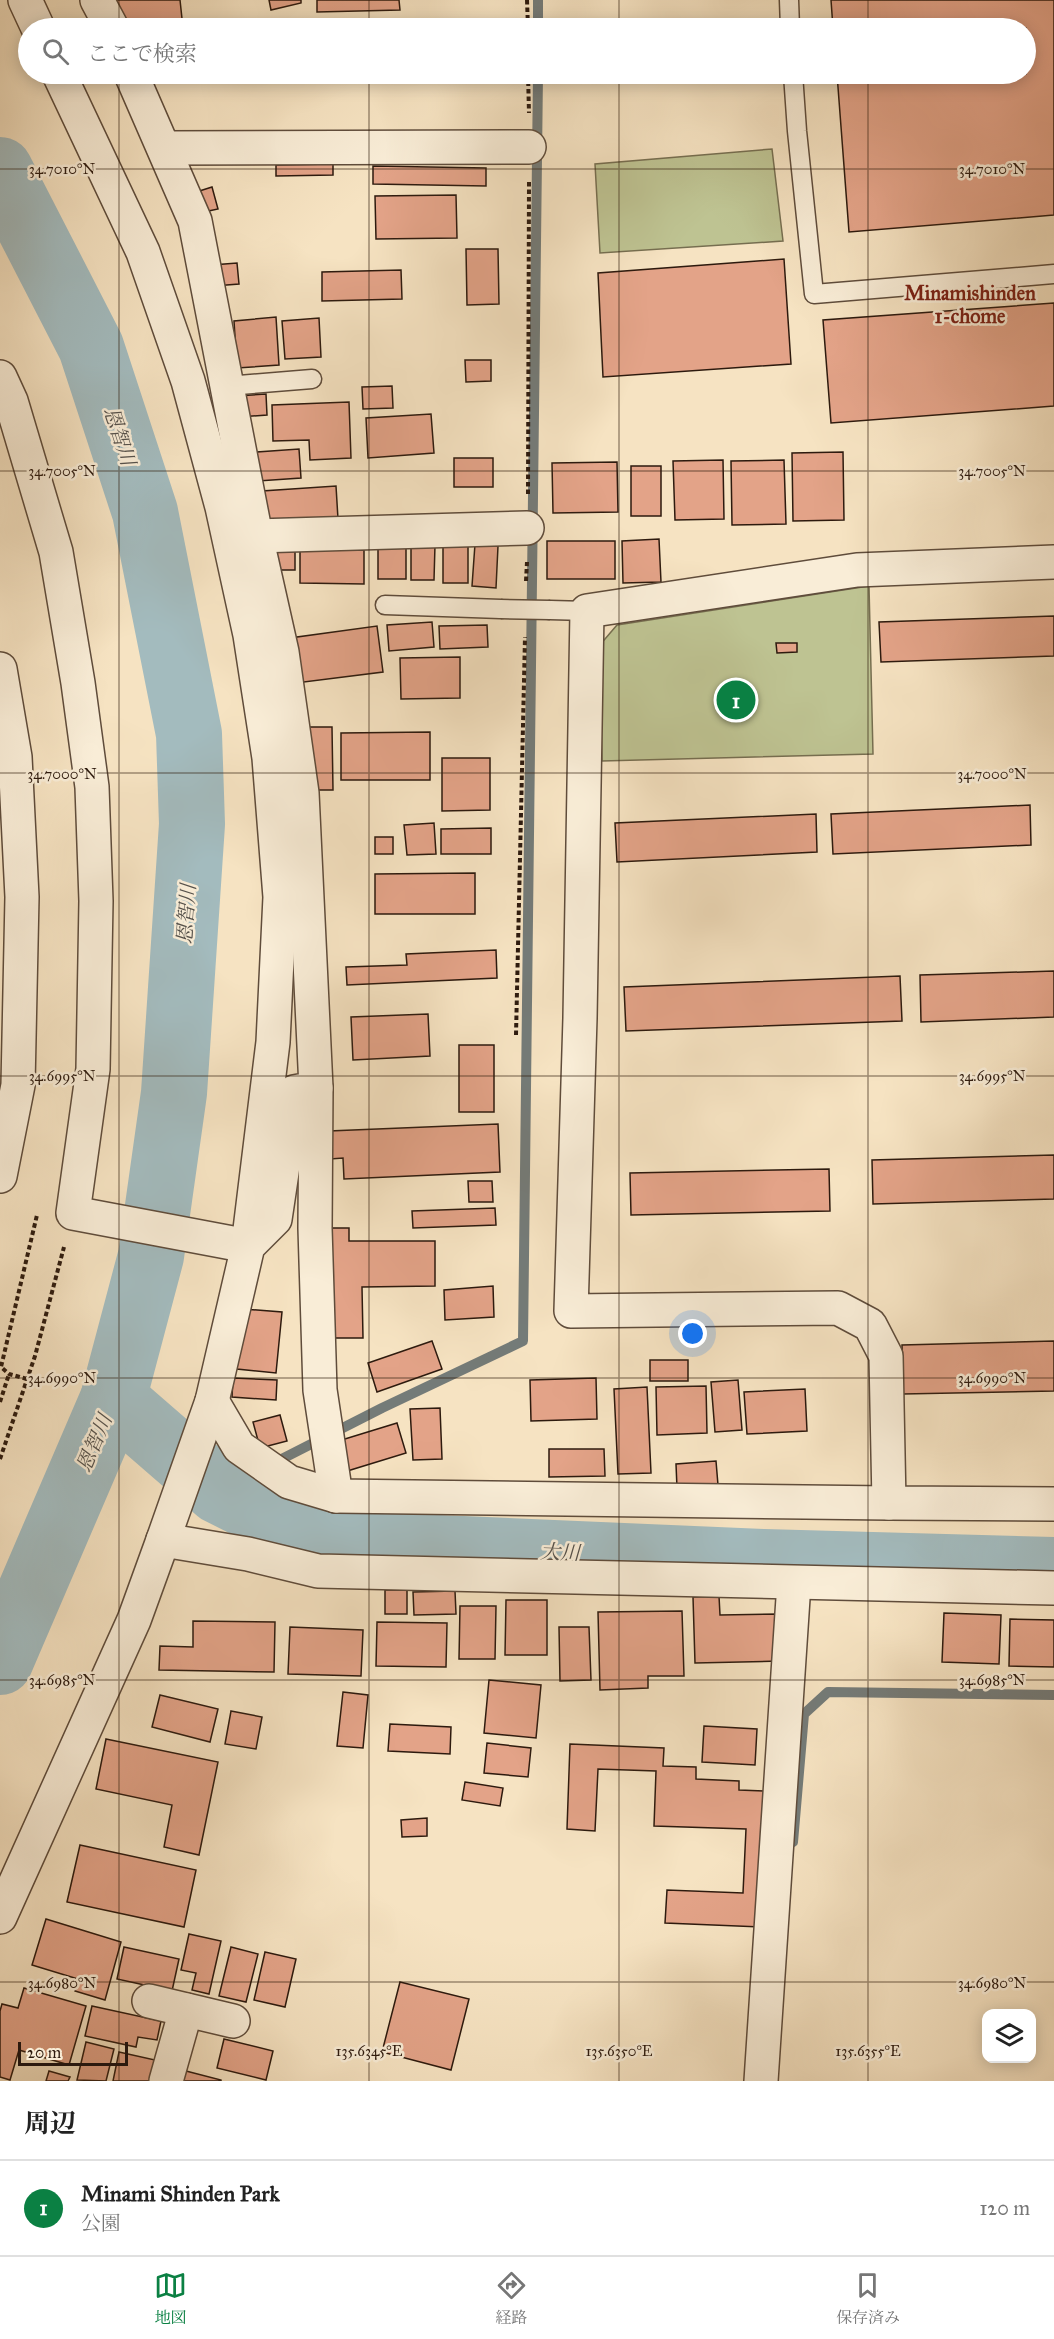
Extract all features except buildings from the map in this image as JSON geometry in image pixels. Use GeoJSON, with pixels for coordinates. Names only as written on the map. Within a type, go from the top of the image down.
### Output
{"type":"FeatureCollection","features":[{"type":"Feature","properties":{"kind":"street"},"geometry":{"type":"LineString","coordinates":[[25,0],[33,18]]}},
{"type":"Feature","properties":{"kind":"street"},"geometry":{"type":"LineString","coordinates":[[97,0],[107,18]]}},
{"type":"Feature","properties":{"kind":"street"},"geometry":{"type":"LineString","coordinates":[[0,1917],[134,1620],[212,1401],[248,1246],[273,1042],[280,897],[269,758],[255,668],[222,507],[188,381],[143,252],[64,84]]}},
{"type":"Feature","properties":{"kind":"street"},"geometry":{"type":"LineString","coordinates":[[135,84],[195,221],[256,536],[282,652],[302,793],[316,1088],[315,1228],[320,1390],[336,1496]]}},
{"type":"Feature","properties":{"kind":"street"},"geometry":{"type":"LineString","coordinates":[[164,148],[529,147]]}},
{"type":"Feature","properties":{"kind":"street"},"geometry":{"type":"LineString","coordinates":[[0,377],[11,401],[56,552],[78,683],[92,787],[96,901],[93,1069],[73,1213],[248,1246]]}},
{"type":"Feature","properties":{"kind":"street"},"geometry":{"type":"LineString","coordinates":[[256,536],[527,528]]}},
{"type":"Feature","properties":{"kind":"street"},"geometry":{"type":"LineString","coordinates":[[889,1503],[886,1356],[870,1325],[838,1308],[571,1311],[580,1018],[587,611],[857,570],[1054,562]]}},
{"type":"Feature","properties":{"kind":"street"},"geometry":{"type":"LineString","coordinates":[[0,669],[15,757],[22,897],[9,1085],[0,1176]]}},
{"type":"Feature","properties":{"kind":"street"},"geometry":{"type":"LineString","coordinates":[[248,1246],[275,1219],[294,1092],[316,1088]]}},
{"type":"Feature","properties":{"kind":"street"},"geometry":{"type":"LineString","coordinates":[[212,1401],[239,1447],[289,1482],[336,1496],[1054,1504]]}},
{"type":"Feature","properties":{"kind":"street"},"geometry":{"type":"LineString","coordinates":[[164,1540],[248,1554],[318,1571],[1054,1588]]}},
{"type":"Feature","properties":{"kind":"street"},"geometry":{"type":"LineString","coordinates":[[761,2081],[794,1583]]}},
{"type":"Feature","properties":{"kind":"street"},"geometry":{"type":"LineString","coordinates":[[149,2001],[233,2021]]}},
{"type":"Feature","properties":{"kind":"street"},"geometry":{"type":"LineString","coordinates":[[166,2081],[186,2010]]}},
{"type":"Feature","properties":{"kind":"lane"},"geometry":{"type":"LineString","coordinates":[[789,0],[790,18]]}},
{"type":"Feature","properties":{"kind":"lane"},"geometry":{"type":"LineString","coordinates":[[794,84],[796,131],[814,294],[1054,274]]}},
{"type":"Feature","properties":{"kind":"lane"},"geometry":{"type":"LineString","coordinates":[[227,386],[312,379]]}},
{"type":"Feature","properties":{"kind":"lane"},"geometry":{"type":"LineString","coordinates":[[385,605],[587,611]]}},
{"type":"Feature","properties":{"kind":"path"},"geometry":{"type":"LineString","coordinates":[[528,0],[528,18]]}},
{"type":"Feature","properties":{"kind":"path"},"geometry":{"type":"LineString","coordinates":[[27,1379],[9,1374],[1,1368],[38,1212]]}},
{"type":"Feature","properties":{"kind":"path"},"geometry":{"type":"LineString","coordinates":[[0,1459],[27,1379],[73,1213]]}},
{"type":"Feature","properties":{"kind":"path"},"geometry":{"type":"LineString","coordinates":[[0,1402],[9,1374]]}},
{"type":"Feature","properties":{"kind":"green space"},"geometry":{"type":"Polygon","coordinates":[[[772,149],[783,241],[600,253],[595,164],[772,149]]]}},
{"type":"Feature","properties":{"kind":"green space"},"geometry":{"type":"Polygon","coordinates":[[[869,586],[873,754],[602,761],[599,646],[617,625],[869,586]]]}},
{"type":"Feature","properties":{"kind":"waterway"},"geometry":{"type":"LineString","coordinates":[[538,0],[538,18]]}},
{"type":"Feature","properties":{"kind":"waterway"},"geometry":{"type":"LineString","coordinates":[[219,1491],[382,1408],[523,1341],[538,84]]}},
{"type":"Feature","properties":{"kind":"waterway","name":"恩智川"},"geometry":{"type":"LineString","coordinates":[[0,170],[91,347],[145,512],[189,734],[192,824],[174,1093],[151,1256],[113,1399],[0,1662]]}},
{"type":"Feature","properties":{"kind":"waterway","name":"大川"},"geometry":{"type":"LineString","coordinates":[[113,1399],[219,1491],[323,1543],[763,1562],[1054,1570]]}},
{"type":"Feature","properties":{"kind":"waterway"},"geometry":{"type":"LineString","coordinates":[[793,1842],[804,1714],[828,1692],[1054,1695]]}},
{"type":"Feature","properties":{"kind":"place","name":"Minami Shinden Park"},"geometry":{"type":"Point","coordinates":[736,700]}},
{"type":"Feature","properties":{"kind":"district","name":"Minamishinden 1-chome"},"geometry":{"type":"Point","coordinates":[970,304]}}]}
